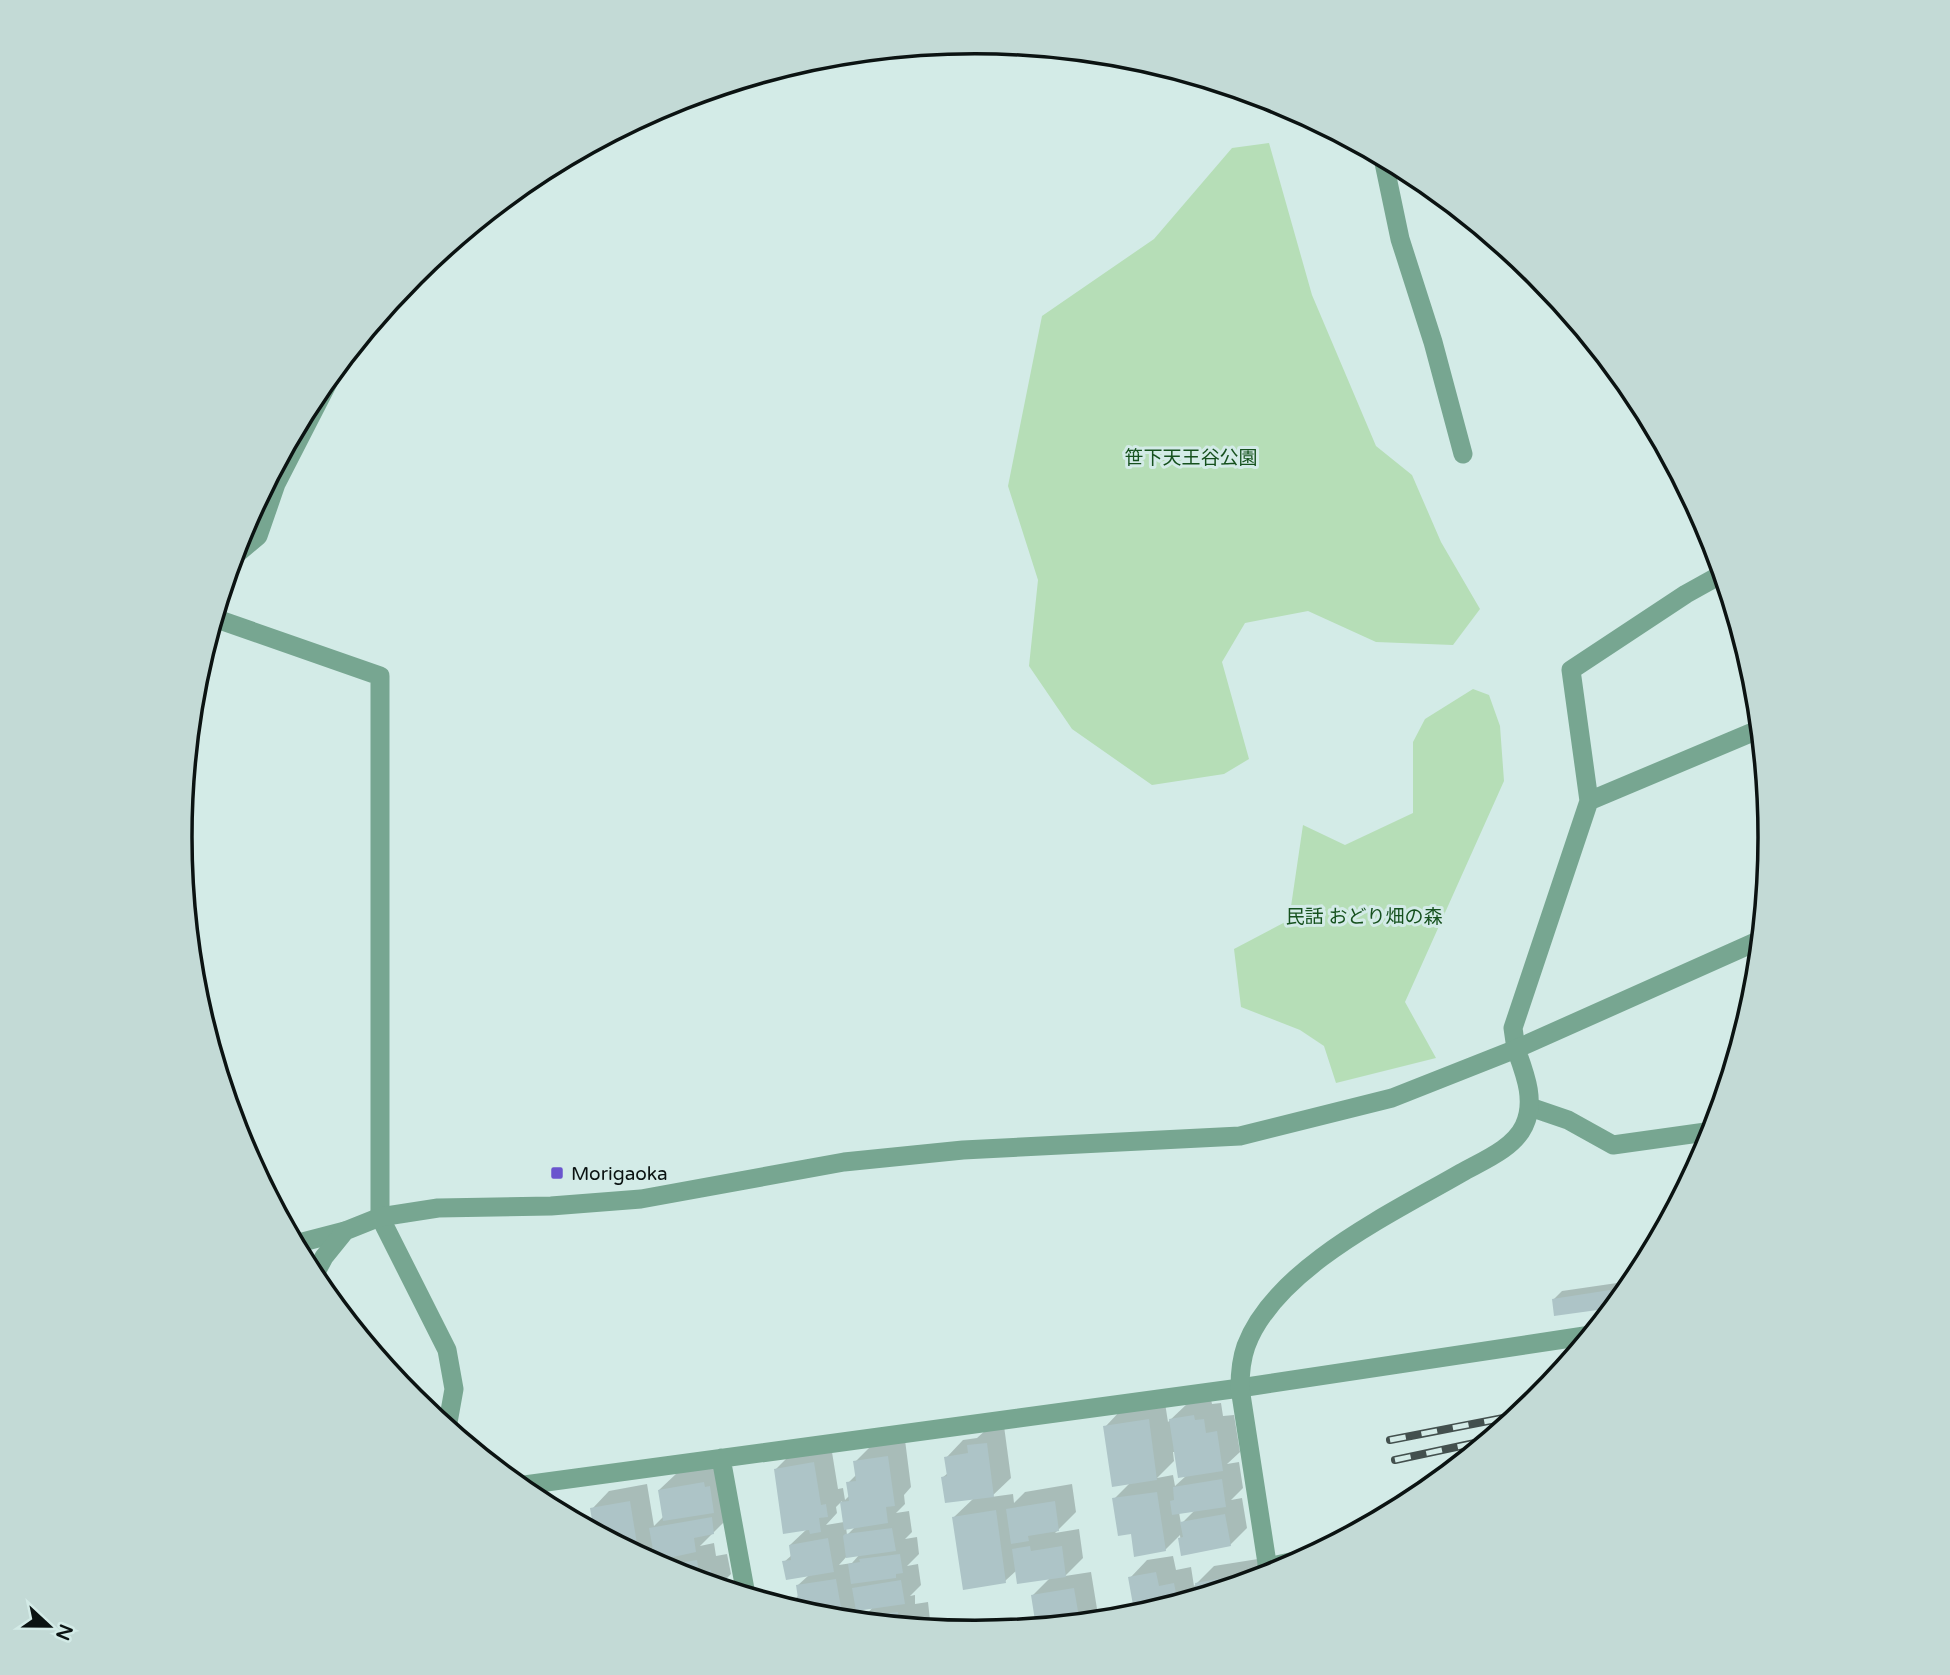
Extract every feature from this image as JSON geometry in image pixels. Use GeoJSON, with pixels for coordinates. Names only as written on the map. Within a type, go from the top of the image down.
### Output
{"type":"FeatureCollection","features":[{"type":"Feature","properties":{"kind":"street"},"geometry":{"type":"LineString","coordinates":[[1386,171],[1400,239],[1433,342],[1463,454]]}},
{"type":"Feature","properties":{"kind":"street"},"geometry":{"type":"LineString","coordinates":[[249,544],[258,536],[275,488]]}},
{"type":"Feature","properties":{"kind":"street"},"geometry":{"type":"LineString","coordinates":[[1267,1564],[1240,1388],[1245,1347],[1258,1322],[1289,1284],[1356,1234],[1503,1149],[1523,1128],[1530,1107],[1527,1080],[1516,1049],[1513,1027],[1589,801],[1571,670],[1714,578]]}},
{"type":"Feature","properties":{"kind":"street"},"geometry":{"type":"LineString","coordinates":[[222,621],[380,676],[380,1217],[447,1350],[454,1389],[449,1417]]}},
{"type":"Feature","properties":{"kind":"street"},"geometry":{"type":"LineString","coordinates":[[1589,801],[1752,733]]}},
{"type":"Feature","properties":{"kind":"street"},"geometry":{"type":"LineString","coordinates":[[305,1241],[345,1231],[380,1217],[438,1208],[551,1206],[641,1199],[844,1162],[950,1152],[1240,1136],[1392,1098],[1516,1049],[1751,944]]}},
{"type":"Feature","properties":{"kind":"street"},"geometry":{"type":"LineString","coordinates":[[1530,1107],[1568,1121],[1613,1145],[1701,1133]]}},
{"type":"Feature","properties":{"kind":"street"},"geometry":{"type":"LineString","coordinates":[[319,1266],[345,1231]]}},
{"type":"Feature","properties":{"kind":"street"},"geometry":{"type":"LineString","coordinates":[[533,1484],[1240,1388],[1578,1337]]}},
{"type":"Feature","properties":{"kind":"street"},"geometry":{"type":"LineString","coordinates":[[722,1458],[744,1586]]}},
{"type":"Feature","properties":{"kind":"green space","name":"笹下天王谷公園"},"geometry":{"type":"Polygon","coordinates":[[[1269,143],[1312,295],[1376,446],[1412,475],[1441,542],[1480,609],[1453,645],[1376,642],[1308,611],[1245,623],[1222,662],[1249,759],[1224,774],[1152,785],[1072,729],[1029,666],[1038,580],[1008,486],[1042,316],[1154,239],[1232,148],[1269,143]]]}},
{"type":"Feature","properties":{"kind":"green space","name":"民話 おどり畑の森"},"geometry":{"type":"Polygon","coordinates":[[[1473,689],[1489,695],[1500,726],[1504,781],[1405,1002],[1436,1058],[1336,1083],[1324,1046],[1300,1030],[1241,1007],[1234,949],[1289,920],[1303,825],[1345,845],[1413,813],[1413,742],[1425,719],[1473,689]]]}},
{"type":"Feature","properties":{"kind":"building"},"geometry":{"type":"Polygon","coordinates":[[[1610,1290],[1610,1294],[1599,1310],[1554,1316],[1552,1299],[1610,1290]]]}},
{"type":"Feature","properties":{"kind":"building"},"geometry":{"type":"Polygon","coordinates":[[[1194,1415],[1195,1420],[1204,1419],[1206,1433],[1217,1431],[1223,1471],[1178,1478],[1169,1419],[1194,1415]]]}},
{"type":"Feature","properties":{"kind":"building"},"geometry":{"type":"Polygon","coordinates":[[[1149,1419],[1157,1480],[1112,1487],[1103,1426],[1149,1419]]]}},
{"type":"Feature","properties":{"kind":"building"},"geometry":{"type":"Polygon","coordinates":[[[987,1443],[994,1497],[945,1503],[941,1477],[947,1476],[944,1457],[968,1453],[967,1445],[987,1443]]]}},
{"type":"Feature","properties":{"kind":"building"},"geometry":{"type":"Polygon","coordinates":[[[888,1456],[895,1506],[886,1507],[888,1523],[844,1530],[840,1502],[849,1501],[846,1482],[856,1481],[853,1461],[888,1456]]]}},
{"type":"Feature","properties":{"kind":"building"},"geometry":{"type":"Polygon","coordinates":[[[814,1462],[821,1505],[826,1504],[828,1517],[819,1518],[821,1532],[810,1534],[809,1530],[783,1534],[774,1469],[814,1462]]]}},
{"type":"Feature","properties":{"kind":"building"},"geometry":{"type":"Polygon","coordinates":[[[1222,1479],[1226,1507],[1172,1515],[1170,1501],[1174,1500],[1173,1487],[1222,1479]]]}},
{"type":"Feature","properties":{"kind":"building"},"geometry":{"type":"Polygon","coordinates":[[[704,1482],[705,1487],[710,1486],[714,1513],[663,1521],[658,1490],[704,1482]]]}},
{"type":"Feature","properties":{"kind":"building"},"geometry":{"type":"Polygon","coordinates":[[[1157,1492],[1166,1551],[1134,1557],[1131,1534],[1118,1536],[1112,1498],[1157,1492]]]}},
{"type":"Feature","properties":{"kind":"building"},"geometry":{"type":"Polygon","coordinates":[[[630,1501],[637,1544],[592,1521],[590,1508],[630,1501]]]}},
{"type":"Feature","properties":{"kind":"building"},"geometry":{"type":"Polygon","coordinates":[[[1055,1501],[1059,1531],[1028,1536],[1029,1541],[1011,1544],[1006,1509],[1055,1501]]]}},
{"type":"Feature","properties":{"kind":"building"},"geometry":{"type":"Polygon","coordinates":[[[996,1510],[1006,1583],[963,1590],[952,1517],[996,1510]]]}},
{"type":"Feature","properties":{"kind":"building"},"geometry":{"type":"Polygon","coordinates":[[[1225,1514],[1231,1546],[1181,1556],[1178,1538],[1183,1537],[1180,1522],[1225,1514]]]}},
{"type":"Feature","properties":{"kind":"building"},"geometry":{"type":"Polygon","coordinates":[[[712,1517],[714,1534],[694,1538],[696,1552],[669,1558],[653,1551],[649,1528],[712,1517]]]}},
{"type":"Feature","properties":{"kind":"building"},"geometry":{"type":"Polygon","coordinates":[[[892,1528],[896,1551],[846,1558],[845,1534],[892,1528]]]}},
{"type":"Feature","properties":{"kind":"building"},"geometry":{"type":"Polygon","coordinates":[[[828,1538],[834,1572],[786,1580],[782,1561],[791,1560],[789,1545],[828,1538]]]}},
{"type":"Feature","properties":{"kind":"building"},"geometry":{"type":"Polygon","coordinates":[[[1030,1546],[1031,1551],[1062,1546],[1066,1577],[1017,1584],[1012,1549],[1030,1546]]]}},
{"type":"Feature","properties":{"kind":"building"},"geometry":{"type":"Polygon","coordinates":[[[900,1554],[903,1573],[896,1574],[896,1578],[851,1584],[848,1564],[860,1562],[859,1559],[900,1554]]]}},
{"type":"Feature","properties":{"kind":"building"},"geometry":{"type":"Polygon","coordinates":[[[697,1560],[699,1570],[680,1563],[697,1560]]]}},
{"type":"Feature","properties":{"kind":"building"},"geometry":{"type":"Polygon","coordinates":[[[1156,1572],[1159,1586],[1174,1583],[1176,1594],[1133,1605],[1128,1577],[1156,1572]]]}},
{"type":"Feature","properties":{"kind":"building"},"geometry":{"type":"Polygon","coordinates":[[[1235,1576],[1196,1588],[1195,1583],[1235,1576]]]}},
{"type":"Feature","properties":{"kind":"building"},"geometry":{"type":"Polygon","coordinates":[[[836,1579],[841,1609],[798,1600],[796,1585],[836,1579]]]}},
{"type":"Feature","properties":{"kind":"building"},"geometry":{"type":"Polygon","coordinates":[[[901,1580],[905,1604],[856,1611],[852,1588],[901,1580]]]}},
{"type":"Feature","properties":{"kind":"building"},"geometry":{"type":"Polygon","coordinates":[[[1074,1588],[1078,1614],[1035,1618],[1031,1595],[1074,1588]]]}},
{"type":"Feature","properties":{"kind":"building"},"geometry":{"type":"Polygon","coordinates":[[[898,1612],[899,1617],[879,1615],[898,1612]]]}},
{"type":"Feature","properties":{"kind":"railway"},"geometry":{"type":"LineString","coordinates":[[1390,1440],[1499,1419]]}},
{"type":"Feature","properties":{"kind":"railway"},"geometry":{"type":"LineString","coordinates":[[1395,1460],[1470,1444]]}},
{"type":"Feature","properties":{"kind":"place","name":"Morigaoka"},"geometry":{"type":"Point","coordinates":[557,1173]}}]}
